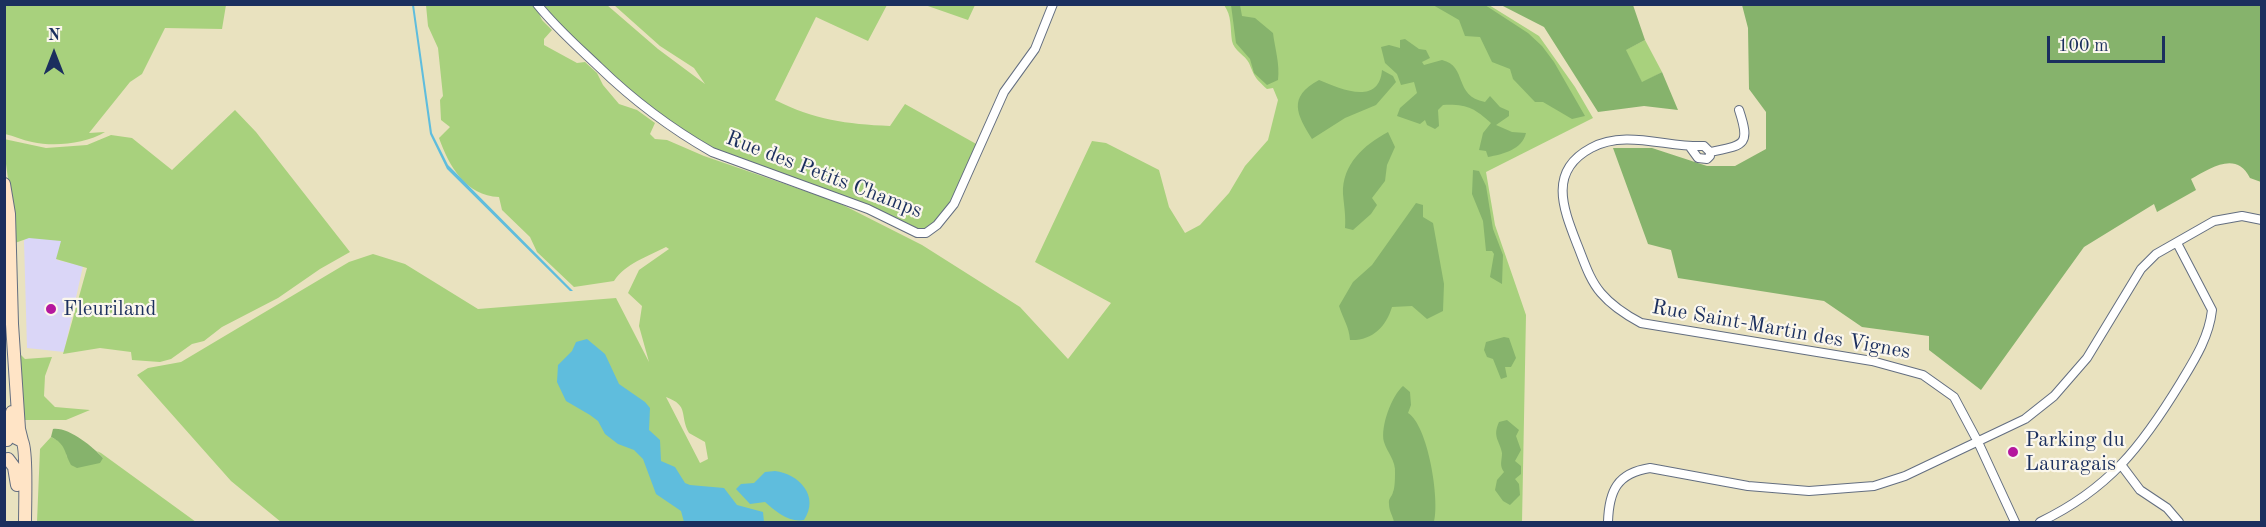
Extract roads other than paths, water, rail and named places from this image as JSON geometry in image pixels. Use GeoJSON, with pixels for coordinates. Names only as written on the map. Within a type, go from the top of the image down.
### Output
{"type":"FeatureCollection","features":[{"type":"Feature","properties":{"kind":"main road"},"geometry":{"type":"LineString","coordinates":[[4,184],[19,429],[26,449],[24,455],[25,522]]}},
{"type":"Feature","properties":{"kind":"main road"},"geometry":{"type":"LineString","coordinates":[[4,226],[9,247]]}},
{"type":"Feature","properties":{"kind":"main road"},"geometry":{"type":"LineString","coordinates":[[12,324],[12,417],[6,449],[17,477],[19,522]]}},
{"type":"Feature","properties":{"kind":"main road"},"geometry":{"type":"LineString","coordinates":[[6,449],[15,438],[22,441]]}},
{"type":"Feature","properties":{"kind":"main road"},"geometry":{"type":"LineString","coordinates":[[6,449],[17,460],[24,455]]}},
{"type":"Feature","properties":{"kind":"street","name":"Rue des Petits Champs"},"geometry":{"type":"LineString","coordinates":[[537,4],[567,39],[611,79],[645,109],[690,140],[712,152],[768,174],[868,209],[917,233],[926,233],[954,204],[1004,92],[1035,49],[1053,4]]}},
{"type":"Feature","properties":{"kind":"street","name":"Rue Saint-Martin des Vignes"},"geometry":{"type":"LineString","coordinates":[[1739,110],[1746,130],[1744,142],[1739,146],[1710,152],[1707,159],[1702,160],[1690,147],[1621,140],[1591,147],[1574,162],[1563,181],[1561,197],[1564,212],[1589,273],[1602,293],[1618,310],[1641,323],[1652,326],[1907,369],[1923,375],[1954,397],[1978,442],[2015,522]]}},
{"type":"Feature","properties":{"kind":"street"},"geometry":{"type":"LineString","coordinates":[[1608,522],[1611,495],[1616,484],[1635,470],[1650,468],[1765,488],[1835,491],[1874,486],[1905,476],[2025,419],[2064,386],[2100,338],[2141,269],[2156,254],[2214,221],[2242,216],[2262,220]]}},
{"type":"Feature","properties":{"kind":"street"},"geometry":{"type":"LineString","coordinates":[[2040,522],[2071,508],[2122,466],[2144,441],[2200,350],[2210,326],[2212,310],[2177,243]]}},
{"type":"Feature","properties":{"kind":"street"},"geometry":{"type":"LineString","coordinates":[[2122,466],[2140,490],[2167,508],[2178,522]]}},
{"type":"Feature","properties":{"kind":"water"},"geometry":{"type":"Polygon","coordinates":[[[412,5],[414,5],[432,133],[448,165],[573,291],[570,291],[447,169],[430,134],[412,5]]]}},
{"type":"Feature","properties":{"kind":"water"},"geometry":{"type":"Polygon","coordinates":[[[587,339],[605,354],[619,384],[650,408],[649,430],[660,440],[661,461],[675,467],[685,483],[724,488],[737,505],[763,512],[764,522],[684,522],[681,511],[656,494],[643,459],[634,450],[618,444],[605,434],[598,421],[566,401],[557,382],[558,365],[572,351],[576,342],[587,339]]]}},
{"type":"Feature","properties":{"kind":"water"},"geometry":{"type":"Polygon","coordinates":[[[775,471],[799,481],[804,488],[810,503],[804,520],[788,518],[765,502],[750,504],[736,489],[741,484],[754,483],[765,472],[775,471]]]}},
{"type":"Feature","properties":{"kind":"place","name":"Fleuriland"},"geometry":{"type":"Point","coordinates":[51,309]}},
{"type":"Feature","properties":{"kind":"place","name":"Parking du Lauragais"},"geometry":{"type":"Point","coordinates":[2013,452]}}]}
